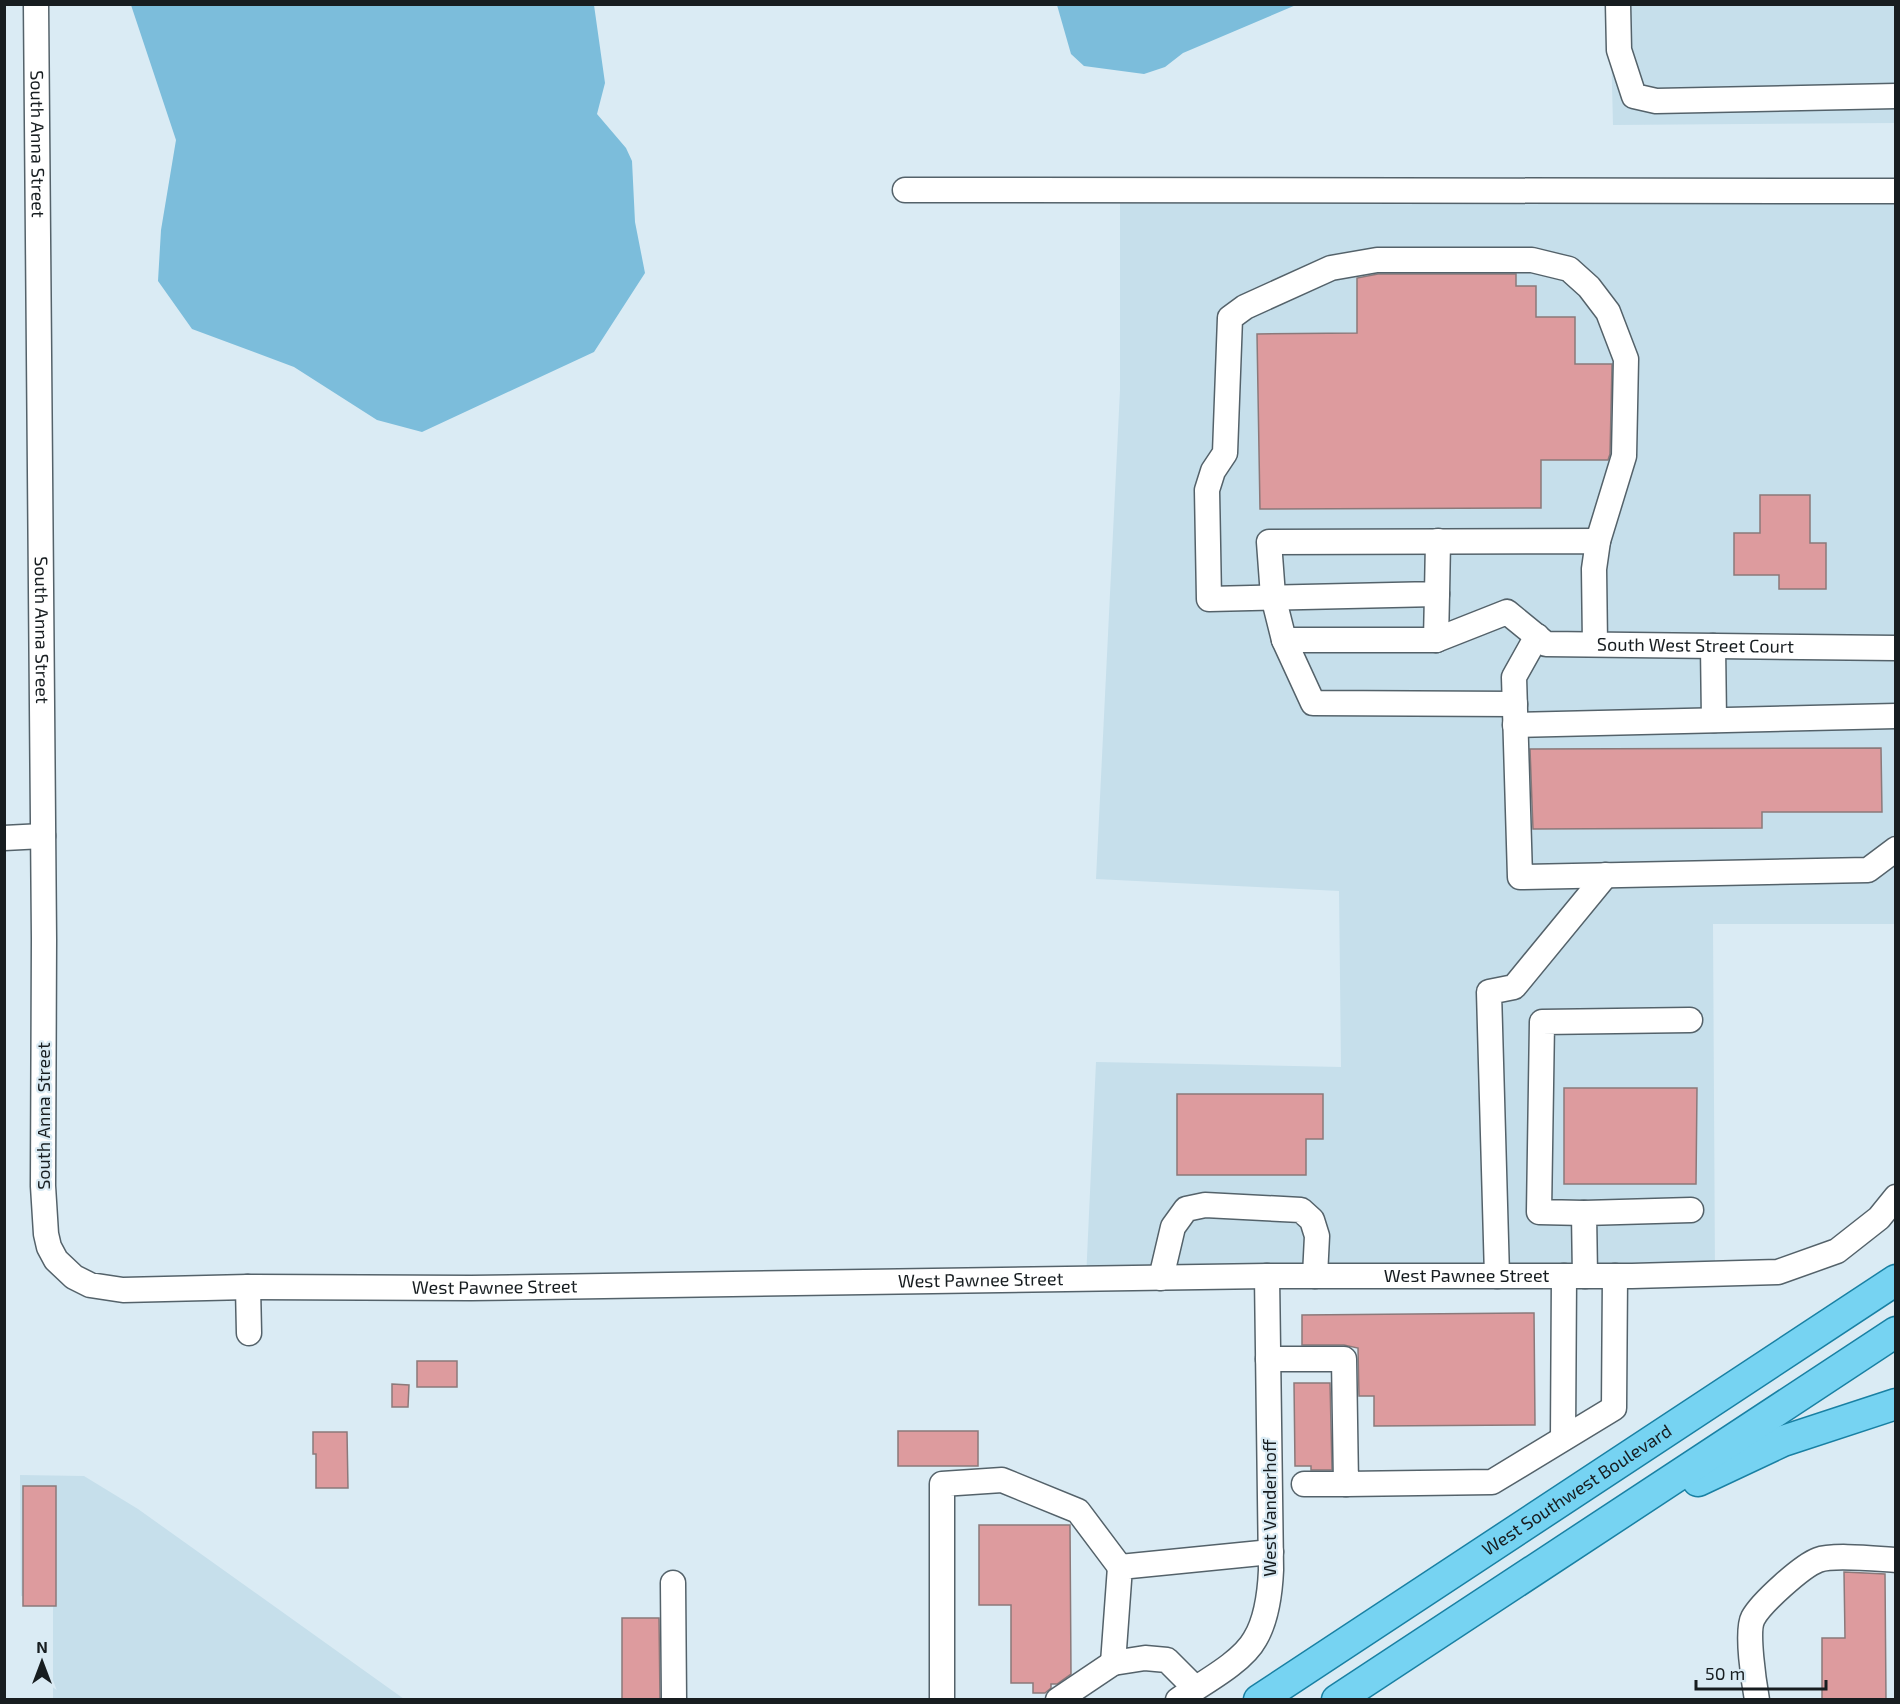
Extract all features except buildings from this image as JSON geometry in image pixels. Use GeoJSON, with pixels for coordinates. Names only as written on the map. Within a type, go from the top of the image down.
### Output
{"type":"FeatureCollection","features":[{"type":"Feature","properties":{"kind":"main road","name":"West Southwest Boulevard"},"geometry":{"type":"LineString","coordinates":[[1259,1700],[1896,1280]]}},
{"type":"Feature","properties":{"kind":"main road"},"geometry":{"type":"LineString","coordinates":[[1337,1700],[1896,1332]]}},
{"type":"Feature","properties":{"kind":"main road"},"geometry":{"type":"LineString","coordinates":[[1605,1523],[1783,1441],[1896,1404]]}},
{"type":"Feature","properties":{"kind":"street","name":"South Anna Street"},"geometry":{"type":"LineString","coordinates":[[36,4],[43,836],[43,1186],[46,1234],[53,1254]]}},
{"type":"Feature","properties":{"kind":"street"},"geometry":{"type":"LineString","coordinates":[[1618,4],[1619,50],[1634,96],[1656,101],[1896,96]]}},
{"type":"Feature","properties":{"kind":"street"},"geometry":{"type":"LineString","coordinates":[[905,190],[1896,191]]}},
{"type":"Feature","properties":{"kind":"street"},"geometry":{"type":"LineString","coordinates":[[1437,594],[1209,599],[1208,490],[1213,471],[1225,453],[1230,318],[1245,307],[1331,267],[1377,260],[1532,260],[1569,269],[1589,287],[1608,312],[1626,359],[1624,456],[1598,541],[1594,569],[1595,644]]}},
{"type":"Feature","properties":{"kind":"street"},"geometry":{"type":"LineString","coordinates":[[1284,640],[1436,640],[1437,541]]}},
{"type":"Feature","properties":{"kind":"street"},"geometry":{"type":"LineString","coordinates":[[1598,541],[1269,542],[1273,596],[1284,640],[1313,703],[1515,714],[1714,720],[1896,716]]}},
{"type":"Feature","properties":{"kind":"street","name":"South West Street Court"},"geometry":{"type":"LineString","coordinates":[[1436,640],[1507,612],[1546,644],[1896,648]]}},
{"type":"Feature","properties":{"kind":"street"},"geometry":{"type":"LineString","coordinates":[[1538,636],[1514,677],[1520,877],[1868,870],[1896,849]]}},
{"type":"Feature","properties":{"kind":"street"},"geometry":{"type":"LineString","coordinates":[[1713,646],[1714,720]]}},
{"type":"Feature","properties":{"kind":"street"},"geometry":{"type":"LineString","coordinates":[[4,838],[43,836]]}},
{"type":"Feature","properties":{"kind":"street"},"geometry":{"type":"LineString","coordinates":[[1497,1276],[1489,992],[1514,987],[1606,875]]}},
{"type":"Feature","properties":{"kind":"street"},"geometry":{"type":"LineString","coordinates":[[1690,1020],[1542,1022],[1539,1212],[1690,1210]]}},
{"type":"Feature","properties":{"kind":"street","name":"West Pawnee Street"},"geometry":{"type":"LineString","coordinates":[[53,1254],[56,1260],[74,1277],[90,1285],[123,1290],[248,1287],[471,1288],[1267,1276],[1615,1276],[1778,1272],[1837,1251],[1879,1218],[1896,1197]]}},
{"type":"Feature","properties":{"kind":"street"},"geometry":{"type":"LineString","coordinates":[[1161,1278],[1173,1227],[1186,1209],[1205,1205],[1301,1209],[1312,1220],[1317,1236],[1316,1276]]}},
{"type":"Feature","properties":{"kind":"street"},"geometry":{"type":"LineString","coordinates":[[1563,1438],[1574,1276],[1584,1213]]}},
{"type":"Feature","properties":{"kind":"street","name":"West Vanderhoff"},"geometry":{"type":"LineString","coordinates":[[1186,1694],[1236,1660],[1256,1639],[1270,1592],[1267,1276]]}},
{"type":"Feature","properties":{"kind":"street"},"geometry":{"type":"LineString","coordinates":[[1304,1484],[1492,1482],[1614,1407],[1615,1276]]}},
{"type":"Feature","properties":{"kind":"street"},"geometry":{"type":"LineString","coordinates":[[248,1287],[249,1333]]}},
{"type":"Feature","properties":{"kind":"street"},"geometry":{"type":"LineString","coordinates":[[1268,1359],[1344,1359],[1346,1484]]}},
{"type":"Feature","properties":{"kind":"street"},"geometry":{"type":"LineString","coordinates":[[942,1700],[942,1484],[1002,1480],[1078,1511],[1120,1567],[1113,1663]]}},
{"type":"Feature","properties":{"kind":"street"},"geometry":{"type":"LineString","coordinates":[[1120,1567],[1271,1552]]}},
{"type":"Feature","properties":{"kind":"street"},"geometry":{"type":"LineString","coordinates":[[1757,1700],[1751,1641],[1752,1618],[1779,1587],[1818,1560],[1857,1557],[1896,1560]]}},
{"type":"Feature","properties":{"kind":"street"},"geometry":{"type":"LineString","coordinates":[[673,1583],[674,1700]]}},
{"type":"Feature","properties":{"kind":"street"},"geometry":{"type":"LineString","coordinates":[[1058,1700],[1113,1663],[1145,1658],[1167,1660],[1186,1694]]}},
{"type":"Feature","properties":{"kind":"shaded area"},"geometry":{"type":"Polygon","coordinates":[[[1610,5],[1895,5],[1895,123],[1613,125],[1610,5]]]}},
{"type":"Feature","properties":{"kind":"shaded area"},"geometry":{"type":"Polygon","coordinates":[[[1120,190],[1895,191],[1895,924],[1713,924],[1715,1274],[1086,1279],[1096,1062],[1341,1067],[1339,891],[1096,879],[1120,390],[1120,190]]]}},
{"type":"Feature","properties":{"kind":"shaded area"},"geometry":{"type":"Polygon","coordinates":[[[20,1475],[84,1476],[138,1509],[404,1699],[53,1699],[53,1599],[21,1596],[20,1475]]]}},
{"type":"Feature","properties":{"kind":"water"},"geometry":{"type":"Polygon","coordinates":[[[1057,4],[1296,5],[1183,53],[1165,67],[1144,74],[1084,66],[1071,54],[1057,4]]]}},
{"type":"Feature","properties":{"kind":"water"},"geometry":{"type":"Polygon","coordinates":[[[131,5],[594,5],[605,83],[597,114],[626,148],[632,161],[635,222],[645,273],[594,352],[422,432],[377,420],[294,367],[192,329],[158,281],[161,230],[176,140],[131,5]]]}}]}
